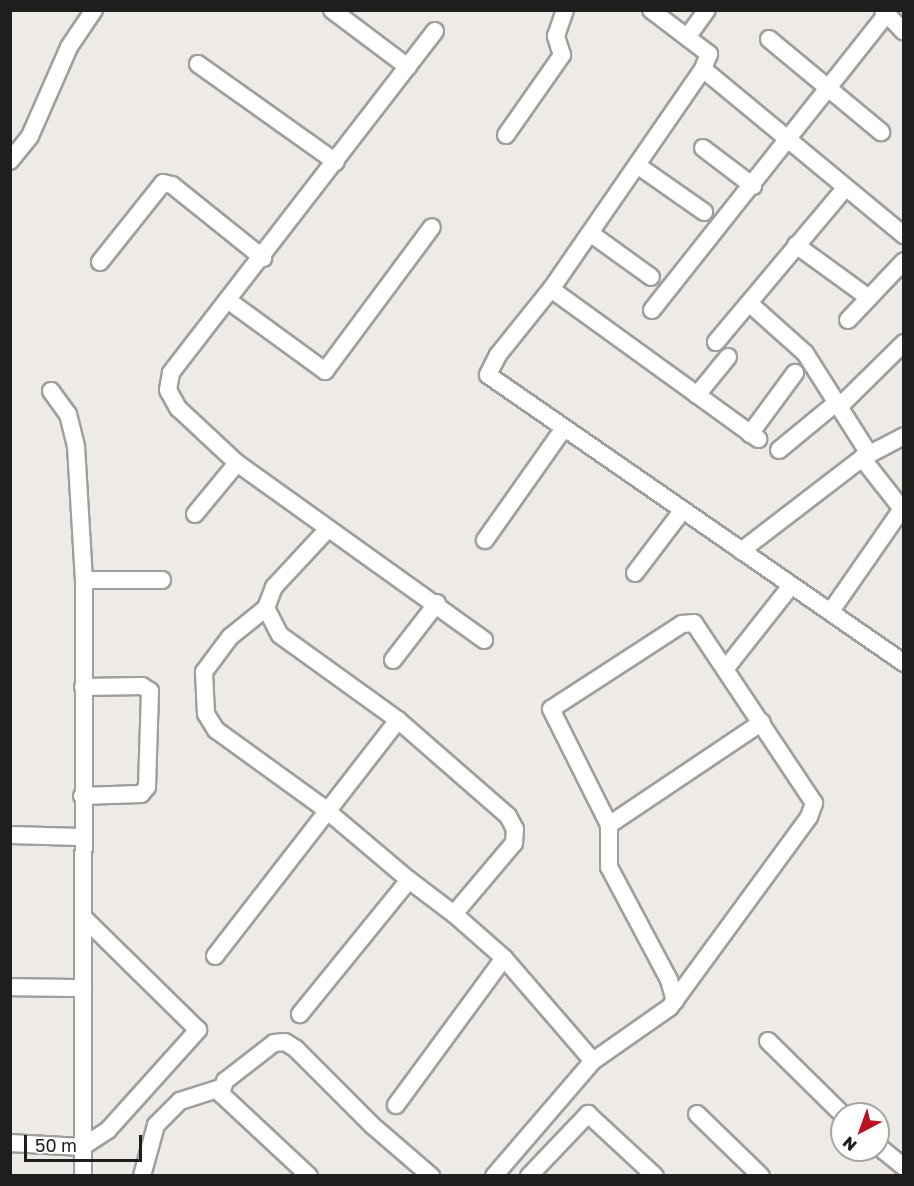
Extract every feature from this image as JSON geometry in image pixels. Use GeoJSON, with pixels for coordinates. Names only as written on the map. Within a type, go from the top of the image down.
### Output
{"type":"FeatureCollection","features":[{"type":"Feature","properties":{"kind":"street"},"geometry":{"type":"LineString","coordinates":[[10,161],[30,136],[69,47],[94,10]]}},
{"type":"Feature","properties":{"kind":"street"},"geometry":{"type":"LineString","coordinates":[[332,10],[408,67]]}},
{"type":"Feature","properties":{"kind":"street"},"geometry":{"type":"LineString","coordinates":[[506,135],[562,55],[556,36],[566,10]]}},
{"type":"Feature","properties":{"kind":"street"},"geometry":{"type":"LineString","coordinates":[[651,10],[709,54],[703,69],[551,289],[498,355],[488,375],[790,587],[831,611],[903,663]]}},
{"type":"Feature","properties":{"kind":"street"},"geometry":{"type":"LineString","coordinates":[[688,36],[707,10]]}},
{"type":"Feature","properties":{"kind":"street"},"geometry":{"type":"LineString","coordinates":[[652,310],[789,142],[884,13],[903,32]]}},
{"type":"Feature","properties":{"kind":"street"},"geometry":{"type":"LineString","coordinates":[[435,31],[230,301],[171,374],[168,390],[178,408],[237,463],[327,530],[437,603],[484,640]]}},
{"type":"Feature","properties":{"kind":"street"},"geometry":{"type":"LineString","coordinates":[[769,39],[881,132]]}},
{"type":"Feature","properties":{"kind":"street"},"geometry":{"type":"LineString","coordinates":[[198,64],[336,162]]}},
{"type":"Feature","properties":{"kind":"street"},"geometry":{"type":"LineString","coordinates":[[703,69],[903,236]]}},
{"type":"Feature","properties":{"kind":"street"},"geometry":{"type":"LineString","coordinates":[[703,148],[753,186]]}},
{"type":"Feature","properties":{"kind":"street"},"geometry":{"type":"LineString","coordinates":[[637,165],[704,212]]}},
{"type":"Feature","properties":{"kind":"street"},"geometry":{"type":"LineString","coordinates":[[100,262],[163,183],[172,185],[263,258]]}},
{"type":"Feature","properties":{"kind":"street"},"geometry":{"type":"LineString","coordinates":[[716,342],[844,188]]}},
{"type":"Feature","properties":{"kind":"street"},"geometry":{"type":"LineString","coordinates":[[230,301],[325,371],[432,227]]}},
{"type":"Feature","properties":{"kind":"street"},"geometry":{"type":"LineString","coordinates":[[590,233],[651,277]]}},
{"type":"Feature","properties":{"kind":"street"},"geometry":{"type":"LineString","coordinates":[[796,245],[869,298]]}},
{"type":"Feature","properties":{"kind":"street"},"geometry":{"type":"LineString","coordinates":[[848,320],[903,261]]}},
{"type":"Feature","properties":{"kind":"street"},"geometry":{"type":"LineString","coordinates":[[551,289],[754,436],[795,373]]}},
{"type":"Feature","properties":{"kind":"street"},"geometry":{"type":"LineString","coordinates":[[749,303],[805,353],[838,405],[865,456],[902,509],[831,611]]}},
{"type":"Feature","properties":{"kind":"street"},"geometry":{"type":"LineString","coordinates":[[779,450],[838,405],[903,343]]}},
{"type":"Feature","properties":{"kind":"street"},"geometry":{"type":"LineString","coordinates":[[697,395],[729,357]]}},
{"type":"Feature","properties":{"kind":"street"},"geometry":{"type":"LineString","coordinates":[[51,391],[68,414],[76,447],[84,580],[81,837],[83,1176]]}},
{"type":"Feature","properties":{"kind":"street"},"geometry":{"type":"LineString","coordinates":[[485,540],[564,428]]}},
{"type":"Feature","properties":{"kind":"street"},"geometry":{"type":"LineString","coordinates":[[741,551],[865,456],[900,442]]}},
{"type":"Feature","properties":{"kind":"street"},"geometry":{"type":"LineString","coordinates":[[195,514],[237,463]]}},
{"type":"Feature","properties":{"kind":"street"},"geometry":{"type":"LineString","coordinates":[[635,573],[682,511]]}},
{"type":"Feature","properties":{"kind":"street"},"geometry":{"type":"LineString","coordinates":[[327,530],[274,587],[266,608],[230,637],[204,672],[206,714],[216,730],[326,809],[504,958],[593,1061]]}},
{"type":"Feature","properties":{"kind":"street"},"geometry":{"type":"LineString","coordinates":[[84,580],[162,580]]}},
{"type":"Feature","properties":{"kind":"street"},"geometry":{"type":"LineString","coordinates":[[726,668],[790,587]]}},
{"type":"Feature","properties":{"kind":"street"},"geometry":{"type":"LineString","coordinates":[[393,660],[437,603]]}},
{"type":"Feature","properties":{"kind":"street"},"geometry":{"type":"LineString","coordinates":[[266,608],[280,635],[398,720],[508,816],[515,829],[514,843],[454,914]]}},
{"type":"Feature","properties":{"kind":"street"},"geometry":{"type":"LineString","coordinates":[[494,1176],[593,1061],[675,1001],[809,817],[814,804],[762,722],[694,623],[682,624],[551,709],[609,825],[609,867],[669,980],[675,1001]]}},
{"type":"Feature","properties":{"kind":"street"},"geometry":{"type":"LineString","coordinates":[[82,796],[141,794],[147,787],[150,691],[142,686],[83,687]]}},
{"type":"Feature","properties":{"kind":"street"},"geometry":{"type":"LineString","coordinates":[[214,956],[326,809],[398,720]]}},
{"type":"Feature","properties":{"kind":"street"},"geometry":{"type":"LineString","coordinates":[[609,825],[762,722]]}},
{"type":"Feature","properties":{"kind":"street"},"geometry":{"type":"LineString","coordinates":[[10,835],[81,837]]}},
{"type":"Feature","properties":{"kind":"street"},"geometry":{"type":"LineString","coordinates":[[300,1014],[409,880]]}},
{"type":"Feature","properties":{"kind":"street"},"geometry":{"type":"LineString","coordinates":[[10,1143],[82,1147],[108,1130],[198,1030],[83,917]]}},
{"type":"Feature","properties":{"kind":"street"},"geometry":{"type":"LineString","coordinates":[[396,1105],[504,958]]}},
{"type":"Feature","properties":{"kind":"street"},"geometry":{"type":"LineString","coordinates":[[10,987],[83,988]]}},
{"type":"Feature","properties":{"kind":"street"},"geometry":{"type":"LineString","coordinates":[[768,1041],[830,1102]]}},
{"type":"Feature","properties":{"kind":"street"},"geometry":{"type":"LineString","coordinates":[[142,1176],[156,1125],[180,1101],[221,1088],[273,1043],[285,1042],[431,1176]]}},
{"type":"Feature","properties":{"kind":"street"},"geometry":{"type":"LineString","coordinates":[[221,1088],[225,1101],[309,1176]]}},
{"type":"Feature","properties":{"kind":"street"},"geometry":{"type":"LineString","coordinates":[[530,1176],[588,1113],[655,1176]]}},
{"type":"Feature","properties":{"kind":"street"},"geometry":{"type":"LineString","coordinates":[[697,1114],[761,1176]]}},
{"type":"Feature","properties":{"kind":"street"},"geometry":{"type":"LineString","coordinates":[[890,1156],[903,1167]]}}]}
